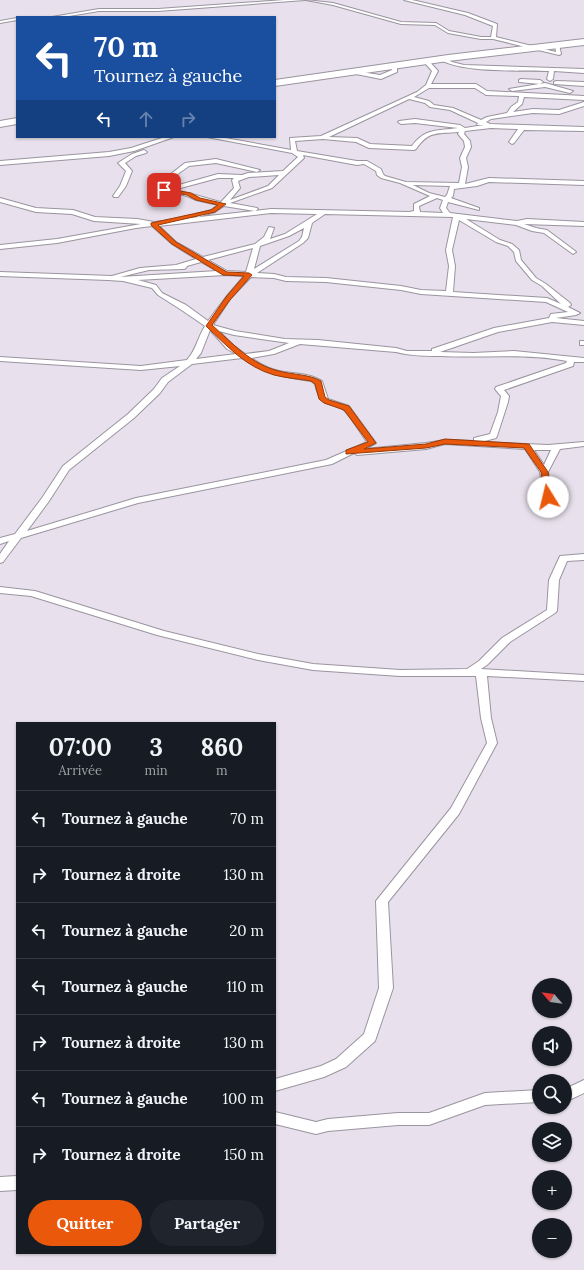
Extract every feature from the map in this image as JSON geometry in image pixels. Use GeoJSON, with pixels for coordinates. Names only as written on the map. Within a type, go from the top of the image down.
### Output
{"type":"FeatureCollection","features":[{"type":"Feature","properties":{"kind":"highway"},"geometry":{"type":"LineString","coordinates":[[276,83],[426,61],[442,66],[533,47],[584,42]]}},
{"type":"Feature","properties":{"kind":"highway"},"geometry":{"type":"LineString","coordinates":[[0,124],[16,121]]}},
{"type":"Feature","properties":{"kind":"street"},"geometry":{"type":"LineString","coordinates":[[60,16],[99,10],[158,10],[303,0]]}},
{"type":"Feature","properties":{"kind":"street"},"geometry":{"type":"LineString","coordinates":[[308,0],[333,4],[401,23],[436,24],[448,32],[482,38],[493,38],[533,47]]}},
{"type":"Feature","properties":{"kind":"street"},"geometry":{"type":"LineString","coordinates":[[406,0],[466,14],[495,25],[493,38]]}},
{"type":"Feature","properties":{"kind":"street"},"geometry":{"type":"LineString","coordinates":[[0,22],[16,19]]}},
{"type":"Feature","properties":{"kind":"street"},"geometry":{"type":"LineString","coordinates":[[426,61],[442,66],[510,67],[584,71]]}},
{"type":"Feature","properties":{"kind":"street"},"geometry":{"type":"LineString","coordinates":[[322,138],[419,93],[428,86],[442,66]]}},
{"type":"Feature","properties":{"kind":"street"},"geometry":{"type":"LineString","coordinates":[[502,94],[505,90],[509,89],[526,77],[525,71],[510,67]]}},
{"type":"Feature","properties":{"kind":"street"},"geometry":{"type":"LineString","coordinates":[[550,79],[552,69]]}},
{"type":"Feature","properties":{"kind":"street"},"geometry":{"type":"LineString","coordinates":[[521,81],[584,84]]}},
{"type":"Feature","properties":{"kind":"street"},"geometry":{"type":"LineString","coordinates":[[428,86],[476,86],[509,89],[545,86],[570,91]]}},
{"type":"Feature","properties":{"kind":"street"},"geometry":{"type":"LineString","coordinates":[[476,86],[486,93],[559,97],[584,101]]}},
{"type":"Feature","properties":{"kind":"street"},"geometry":{"type":"LineString","coordinates":[[509,114],[513,108],[520,103],[522,95]]}},
{"type":"Feature","properties":{"kind":"street"},"geometry":{"type":"LineString","coordinates":[[558,120],[559,97]]}},
{"type":"Feature","properties":{"kind":"street"},"geometry":{"type":"LineString","coordinates":[[410,98],[427,102],[432,106],[451,109],[491,126],[498,132]]}},
{"type":"Feature","properties":{"kind":"street"},"geometry":{"type":"LineString","coordinates":[[513,108],[533,111],[559,112],[584,101]]}},
{"type":"Feature","properties":{"kind":"street"},"geometry":{"type":"LineString","coordinates":[[471,127],[489,118],[533,111]]}},
{"type":"Feature","properties":{"kind":"street"},"geometry":{"type":"LineString","coordinates":[[401,122],[415,121],[463,128]]}},
{"type":"Feature","properties":{"kind":"street"},"geometry":{"type":"LineString","coordinates":[[358,168],[302,157],[294,152],[292,139],[322,138],[357,140],[369,146],[414,148],[421,138],[427,134],[471,127],[491,126],[584,129]]}},
{"type":"Feature","properties":{"kind":"street"},"geometry":{"type":"LineString","coordinates":[[462,185],[465,167],[463,158],[468,147],[467,141],[461,134],[463,128]]}},
{"type":"Feature","properties":{"kind":"street"},"geometry":{"type":"LineString","coordinates":[[512,142],[522,128]]}},
{"type":"Feature","properties":{"kind":"street"},"geometry":{"type":"LineString","coordinates":[[0,163],[109,154],[132,150],[153,140],[165,138]]}},
{"type":"Feature","properties":{"kind":"street"},"geometry":{"type":"LineString","coordinates":[[216,138],[357,163],[365,162],[379,170],[380,175]]}},
{"type":"Feature","properties":{"kind":"street"},"geometry":{"type":"LineString","coordinates":[[116,196],[123,186],[130,171],[121,163],[134,155],[155,147],[153,140]]}},
{"type":"Feature","properties":{"kind":"street"},"geometry":{"type":"LineString","coordinates":[[223,204],[270,187],[302,157]]}},
{"type":"Feature","properties":{"kind":"street"},"geometry":{"type":"LineString","coordinates":[[170,177],[187,164],[216,161],[247,169],[285,173]]}},
{"type":"Feature","properties":{"kind":"street"},"geometry":{"type":"LineString","coordinates":[[366,171],[402,182],[427,194],[477,209]]}},
{"type":"Feature","properties":{"kind":"street"},"geometry":{"type":"LineString","coordinates":[[0,247],[51,242],[164,222],[213,211],[223,204],[237,188],[235,180],[248,175],[285,173]]}},
{"type":"Feature","properties":{"kind":"street"},"geometry":{"type":"LineString","coordinates":[[241,177],[218,176],[164,190],[189,194],[198,199],[265,211],[448,215],[517,223],[527,221],[584,224]]}},
{"type":"Feature","properties":{"kind":"street"},"geometry":{"type":"LineString","coordinates":[[402,182],[462,185],[477,184],[489,180],[584,183]]}},
{"type":"Feature","properties":{"kind":"street"},"geometry":{"type":"LineString","coordinates":[[448,215],[444,208],[446,199],[450,196],[452,190],[451,188],[462,185]]}},
{"type":"Feature","properties":{"kind":"street"},"geometry":{"type":"LineString","coordinates":[[407,214],[417,212],[416,205],[437,196]]}},
{"type":"Feature","properties":{"kind":"street"},"geometry":{"type":"LineString","coordinates":[[0,200],[36,210],[74,212],[94,219],[137,221],[153,224],[174,243],[225,273]]}},
{"type":"Feature","properties":{"kind":"street"},"geometry":{"type":"LineString","coordinates":[[164,222],[202,220],[265,211]]}},
{"type":"Feature","properties":{"kind":"street"},"geometry":{"type":"LineString","coordinates":[[108,277],[140,270],[178,266],[257,245],[287,235],[324,212]]}},
{"type":"Feature","properties":{"kind":"street"},"geometry":{"type":"LineString","coordinates":[[456,216],[498,242],[510,245],[517,251],[518,260],[534,279],[544,285],[584,319]]}},
{"type":"Feature","properties":{"kind":"street"},"geometry":{"type":"LineString","coordinates":[[449,294],[452,266],[449,250],[456,216]]}},
{"type":"Feature","properties":{"kind":"street"},"geometry":{"type":"LineString","coordinates":[[467,229],[496,221]]}},
{"type":"Feature","properties":{"kind":"street"},"geometry":{"type":"LineString","coordinates":[[0,560],[46,499],[66,468],[131,416],[157,391],[165,380],[189,363],[197,353],[204,333],[228,298],[249,275],[301,242],[305,238],[309,222]]}},
{"type":"Feature","properties":{"kind":"street"},"geometry":{"type":"LineString","coordinates":[[517,223],[531,230],[545,230],[573,252]]}},
{"type":"Feature","properties":{"kind":"street"},"geometry":{"type":"LineString","coordinates":[[249,275],[257,245],[267,238],[271,228]]}},
{"type":"Feature","properties":{"kind":"street"},"geometry":{"type":"LineString","coordinates":[[453,235],[460,232]]}},
{"type":"Feature","properties":{"kind":"street"},"geometry":{"type":"LineString","coordinates":[[178,266],[225,273],[274,276],[286,279],[326,280],[449,294],[547,300],[576,313]]}},
{"type":"Feature","properties":{"kind":"street"},"geometry":{"type":"LineString","coordinates":[[123,279],[225,273]]}},
{"type":"Feature","properties":{"kind":"street"},"geometry":{"type":"LineString","coordinates":[[0,274],[108,277],[154,286],[160,294],[183,307],[209,326],[242,356],[258,366],[276,373],[313,380],[319,383],[322,398],[326,402],[346,408],[372,443],[329,462],[257,478],[222,482],[136,501],[69,522],[0,541]]}},
{"type":"Feature","properties":{"kind":"street"},"geometry":{"type":"LineString","coordinates":[[534,299],[542,296],[556,296]]}},
{"type":"Feature","properties":{"kind":"street"},"geometry":{"type":"LineString","coordinates":[[552,320],[554,316],[576,313]]}},
{"type":"Feature","properties":{"kind":"street"},"geometry":{"type":"LineString","coordinates":[[430,353],[497,330],[552,320],[584,323]]}},
{"type":"Feature","properties":{"kind":"street"},"geometry":{"type":"LineString","coordinates":[[209,326],[234,333],[396,350],[407,353],[486,355],[514,353],[584,360]]}},
{"type":"Feature","properties":{"kind":"street"},"geometry":{"type":"LineString","coordinates":[[0,359],[141,368],[242,356],[257,356],[280,351],[300,341]]}},
{"type":"Feature","properties":{"kind":"street"},"geometry":{"type":"LineString","coordinates":[[470,442],[493,436],[502,414],[505,396],[499,389],[570,364],[571,359]]}},
{"type":"Feature","properties":{"kind":"street"},"geometry":{"type":"LineString","coordinates":[[349,452],[426,446],[445,442],[470,442],[548,448],[584,444]]}},
{"type":"Feature","properties":{"kind":"street"},"geometry":{"type":"LineString","coordinates":[[527,446],[544,472],[548,497]]}},
{"type":"Feature","properties":{"kind":"street"},"geometry":{"type":"LineString","coordinates":[[544,472],[557,447]]}},
{"type":"Feature","properties":{"kind":"street"},"geometry":{"type":"LineString","coordinates":[[475,672],[506,640],[552,611],[554,580],[563,558],[584,557]]}},
{"type":"Feature","properties":{"kind":"street"},"geometry":{"type":"LineString","coordinates":[[0,590],[32,593],[78,606],[161,633],[258,657],[314,667],[400,673],[475,672],[584,678]]}},
{"type":"Feature","properties":{"kind":"street"},"geometry":{"type":"LineString","coordinates":[[276,1085],[324,1071],[341,1063],[370,1037],[386,988],[382,901],[455,811],[492,743],[475,672]]}},
{"type":"Feature","properties":{"kind":"street"},"geometry":{"type":"LineString","coordinates":[[572,1092],[584,1086]]}},
{"type":"Feature","properties":{"kind":"street"},"geometry":{"type":"LineString","coordinates":[[276,1118],[316,1128],[328,1125],[398,1119],[429,1119],[485,1099],[532,1096]]}},
{"type":"Feature","properties":{"kind":"street"},"geometry":{"type":"LineString","coordinates":[[0,1184],[16,1183]]}},
{"type":"Feature","properties":{"kind":"route"},"geometry":{"type":"LineString","coordinates":[[164,190],[189,194],[198,199],[223,204],[213,211],[191,217],[153,224],[166,234],[174,243],[225,273],[249,275],[228,298],[209,326],[219,334],[230,347],[258,366],[276,373],[292,375],[319,383],[322,398],[326,402],[346,408],[372,443],[349,452],[365,452],[426,446],[445,442],[470,442],[527,446],[544,472],[548,497]]}}]}
